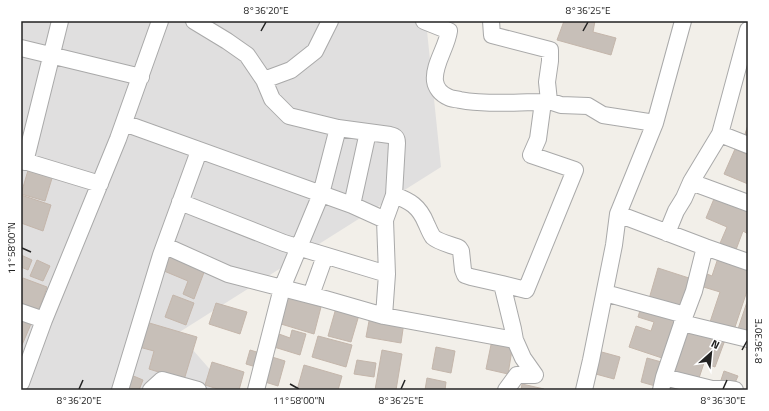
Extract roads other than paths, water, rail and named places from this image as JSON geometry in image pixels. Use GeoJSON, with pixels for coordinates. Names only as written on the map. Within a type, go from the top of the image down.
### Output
{"type":"FeatureCollection","features":[{"type":"Feature","properties":{"kind":"street"},"geometry":{"type":"LineString","coordinates":[[60,21],[23,161],[100,184]]}},
{"type":"Feature","properties":{"kind":"street"},"geometry":{"type":"LineString","coordinates":[[194,21],[247,55],[264,80],[272,99],[289,116],[338,128],[390,135],[397,139],[394,194],[385,220],[387,274],[384,316]]}},
{"type":"Feature","properties":{"kind":"street"},"geometry":{"type":"LineString","coordinates":[[264,80],[290,70],[315,51],[330,21]]}},
{"type":"Feature","properties":{"kind":"street"},"geometry":{"type":"LineString","coordinates":[[394,194],[413,204],[422,214],[432,236],[436,240],[459,248],[461,251],[465,275],[526,290],[575,170],[531,155],[538,139],[543,102],[474,102],[448,98],[439,92],[435,83],[435,76],[449,31],[424,21]]}},
{"type":"Feature","properties":{"kind":"street"},"geometry":{"type":"LineString","coordinates":[[491,21],[492,35],[550,50],[547,82],[549,101],[561,105],[588,106],[603,115],[655,123]]}},
{"type":"Feature","properties":{"kind":"street"},"geometry":{"type":"LineString","coordinates":[[584,390],[614,245],[618,214],[655,123],[683,21]]}},
{"type":"Feature","properties":{"kind":"street"},"geometry":{"type":"LineString","coordinates":[[21,383],[44,320],[118,139],[141,77],[157,24]]}},
{"type":"Feature","properties":{"kind":"street"},"geometry":{"type":"LineString","coordinates":[[667,233],[676,211],[691,182],[720,134],[746,49],[748,30]]}},
{"type":"Feature","properties":{"kind":"street"},"geometry":{"type":"LineString","coordinates":[[21,48],[141,77]]}},
{"type":"Feature","properties":{"kind":"street"},"geometry":{"type":"LineString","coordinates":[[124,123],[352,205],[385,220]]}},
{"type":"Feature","properties":{"kind":"street"},"geometry":{"type":"LineString","coordinates":[[256,390],[282,288],[321,194],[338,128]]}},
{"type":"Feature","properties":{"kind":"street"},"geometry":{"type":"LineString","coordinates":[[352,205],[368,132]]}},
{"type":"Feature","properties":{"kind":"street"},"geometry":{"type":"LineString","coordinates":[[720,134],[748,144]]}},
{"type":"Feature","properties":{"kind":"street"},"geometry":{"type":"LineString","coordinates":[[120,390],[164,246],[199,151]]}},
{"type":"Feature","properties":{"kind":"street"},"geometry":{"type":"LineString","coordinates":[[691,182],[748,203]]}},
{"type":"Feature","properties":{"kind":"street"},"geometry":{"type":"LineString","coordinates":[[180,202],[284,243],[387,274]]}},
{"type":"Feature","properties":{"kind":"street"},"geometry":{"type":"LineString","coordinates":[[618,214],[748,262]]}},
{"type":"Feature","properties":{"kind":"street"},"geometry":{"type":"LineString","coordinates":[[164,246],[228,274],[311,295],[384,316],[515,340]]}},
{"type":"Feature","properties":{"kind":"street"},"geometry":{"type":"LineString","coordinates":[[705,247],[694,291],[683,319],[663,384],[712,390],[735,390]]}},
{"type":"Feature","properties":{"kind":"street"},"geometry":{"type":"LineString","coordinates":[[311,295],[325,256]]}},
{"type":"Feature","properties":{"kind":"street"},"geometry":{"type":"LineString","coordinates":[[502,284],[515,340],[523,358],[535,375],[517,375],[506,390]]}},
{"type":"Feature","properties":{"kind":"street"},"geometry":{"type":"LineString","coordinates":[[604,293],[748,339]]}},
{"type":"Feature","properties":{"kind":"street"},"geometry":{"type":"LineString","coordinates":[[21,312],[44,320]]}},
{"type":"Feature","properties":{"kind":"street"},"geometry":{"type":"LineString","coordinates":[[151,390],[162,380],[198,390]]}}]}
